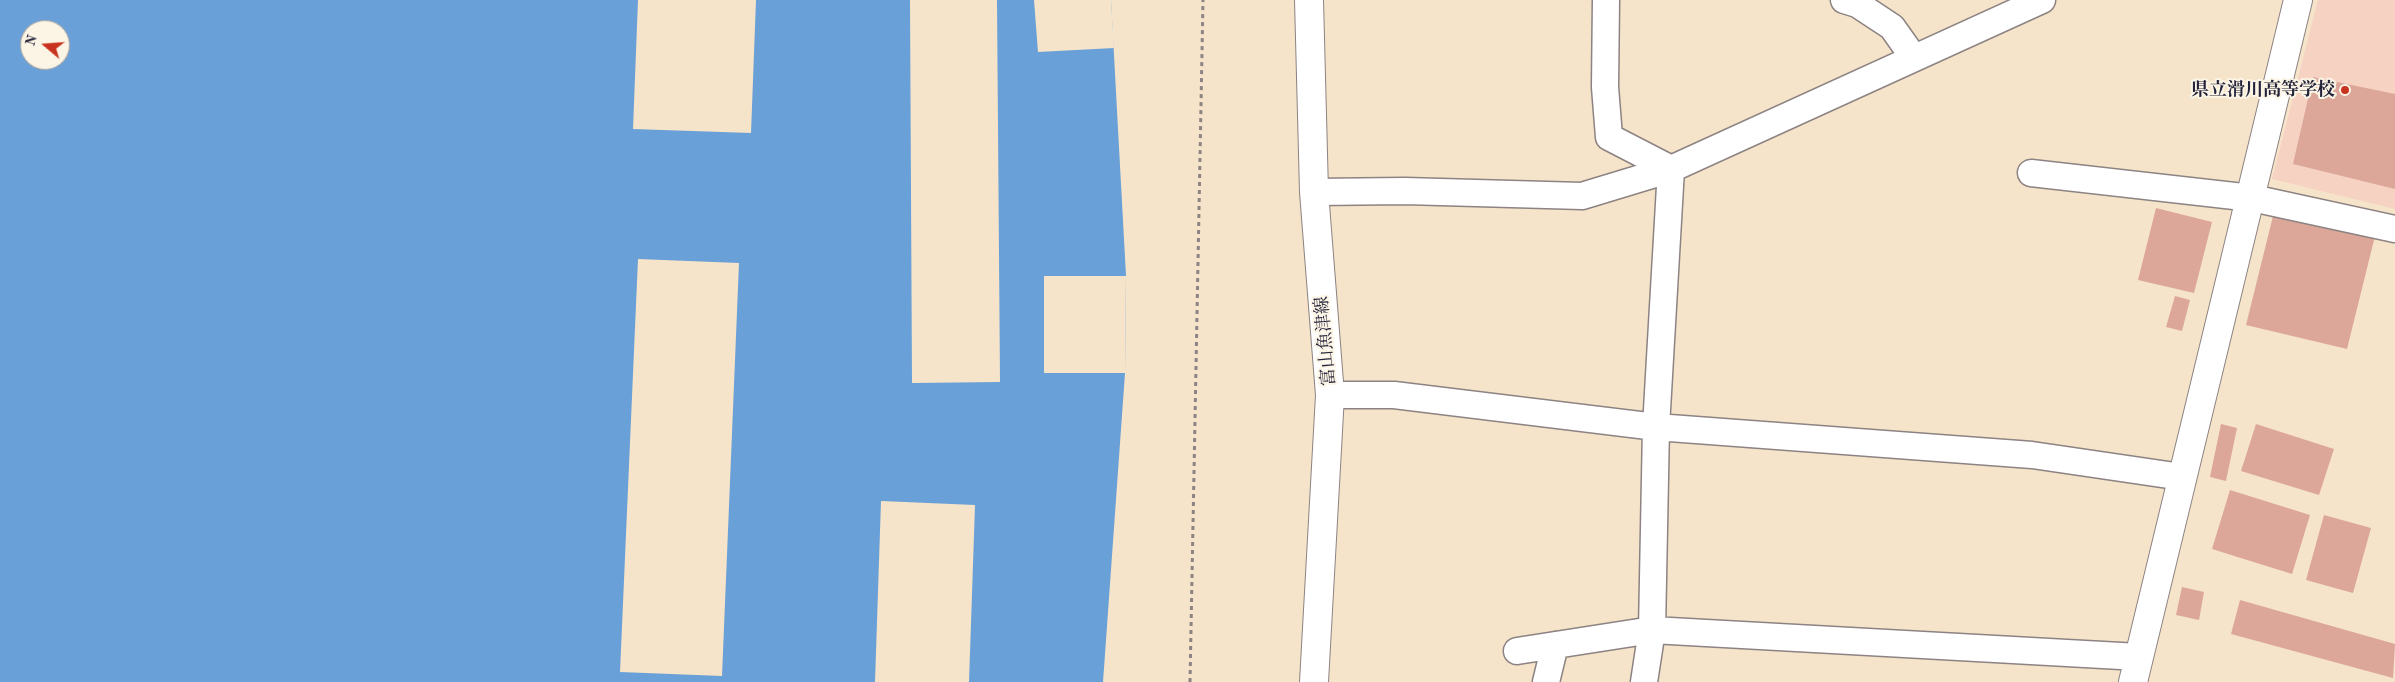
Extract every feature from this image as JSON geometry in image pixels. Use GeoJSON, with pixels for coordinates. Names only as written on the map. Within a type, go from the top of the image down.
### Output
{"type":"FeatureCollection","features":[{"type":"Feature","properties":{"kind":"main road","name":"富山魚津線"},"geometry":{"type":"LineString","coordinates":[[1309,0],[1314,192],[1330,395],[1314,682]]}},
{"type":"Feature","properties":{"kind":"main road"},"geometry":{"type":"LineString","coordinates":[[2136,670],[2252,198],[2298,0]]}},
{"type":"Feature","properties":{"kind":"street"},"geometry":{"type":"LineString","coordinates":[[1606,0],[1604,87],[1609,137],[1671,168]]}},
{"type":"Feature","properties":{"kind":"street"},"geometry":{"type":"LineString","coordinates":[[1844,0],[1857,4],[1892,27],[1914,58]]}},
{"type":"Feature","properties":{"kind":"street"},"geometry":{"type":"LineString","coordinates":[[1314,192],[1405,191],[1582,196],[1671,168],[2042,0]]}},
{"type":"Feature","properties":{"kind":"street"},"geometry":{"type":"LineString","coordinates":[[1644,682],[1652,630],[1656,426],[1671,168]]}},
{"type":"Feature","properties":{"kind":"street"},"geometry":{"type":"LineString","coordinates":[[2031,173],[2252,198],[2395,229]]}},
{"type":"Feature","properties":{"kind":"street"},"geometry":{"type":"LineString","coordinates":[[1330,395],[1394,395],[1656,426],[2032,455],[2182,477]]}},
{"type":"Feature","properties":{"kind":"street"},"geometry":{"type":"LineString","coordinates":[[1517,651],[1652,630],[2136,670]]}},
{"type":"Feature","properties":{"kind":"street"},"geometry":{"type":"LineString","coordinates":[[1546,682],[1555,645]]}},
{"type":"Feature","properties":{"kind":"path"},"geometry":{"type":"LineString","coordinates":[[1190,682],[1203,0]]}},
{"type":"Feature","properties":{"kind":"shaded area","name":"県立滑川高等学校"},"geometry":{"type":"Polygon","coordinates":[[[2318,0],[2395,0],[2395,209],[2272,179],[2318,0]]]}},
{"type":"Feature","properties":{"kind":"water"},"geometry":{"type":"Polygon","coordinates":[[[0,0],[1111,0],[1126,276],[1125,373],[1103,682],[0,682],[0,0]]]}},
{"type":"Feature","properties":{"kind":"pier"},"geometry":{"type":"Polygon","coordinates":[[[638,0],[756,0],[751,133],[633,129],[638,0]]]}},
{"type":"Feature","properties":{"kind":"pier"},"geometry":{"type":"Polygon","coordinates":[[[910,0],[997,0],[1000,382],[912,383],[910,0]]]}},
{"type":"Feature","properties":{"kind":"pier"},"geometry":{"type":"Polygon","coordinates":[[[1034,0],[1111,0],[1114,48],[1038,52],[1034,0]]]}},
{"type":"Feature","properties":{"kind":"pier"},"geometry":{"type":"Polygon","coordinates":[[[638,259],[739,263],[722,676],[620,672],[638,259]]]}},
{"type":"Feature","properties":{"kind":"pier"},"geometry":{"type":"Polygon","coordinates":[[[1044,276],[1126,276],[1125,373],[1044,373],[1044,276]]]}},
{"type":"Feature","properties":{"kind":"pier"},"geometry":{"type":"Polygon","coordinates":[[[881,501],[975,505],[969,682],[875,682],[881,501]]]}},
{"type":"Feature","properties":{"kind":"building"},"geometry":{"type":"Polygon","coordinates":[[[2313,77],[2395,94],[2395,189],[2293,164],[2313,77]]]}},
{"type":"Feature","properties":{"kind":"building"},"geometry":{"type":"Polygon","coordinates":[[[2156,208],[2212,222],[2194,293],[2138,280],[2156,208]]]}},
{"type":"Feature","properties":{"kind":"building"},"geometry":{"type":"Polygon","coordinates":[[[2274,212],[2375,236],[2347,349],[2246,325],[2274,212]]]}},
{"type":"Feature","properties":{"kind":"building"},"geometry":{"type":"Polygon","coordinates":[[[2175,296],[2190,300],[2182,331],[2166,327],[2175,296]]]}},
{"type":"Feature","properties":{"kind":"building"},"geometry":{"type":"Polygon","coordinates":[[[2221,424],[2237,428],[2226,481],[2210,477],[2221,424]]]}},
{"type":"Feature","properties":{"kind":"building"},"geometry":{"type":"Polygon","coordinates":[[[2256,424],[2334,449],[2319,495],[2241,471],[2256,424]]]}},
{"type":"Feature","properties":{"kind":"building"},"geometry":{"type":"Polygon","coordinates":[[[2230,490],[2310,515],[2292,574],[2212,549],[2230,490]]]}},
{"type":"Feature","properties":{"kind":"building"},"geometry":{"type":"Polygon","coordinates":[[[2324,515],[2371,528],[2353,593],[2306,580],[2324,515]]]}},
{"type":"Feature","properties":{"kind":"building"},"geometry":{"type":"Polygon","coordinates":[[[2182,587],[2204,592],[2199,620],[2176,615],[2182,587]]]}},
{"type":"Feature","properties":{"kind":"building"},"geometry":{"type":"Polygon","coordinates":[[[2240,600],[2395,644],[2393,678],[2231,634],[2240,600]]]}},
{"type":"Feature","properties":{"kind":"place","name":"県立滑川高等学校"},"geometry":{"type":"Point","coordinates":[2345,90]}}]}
